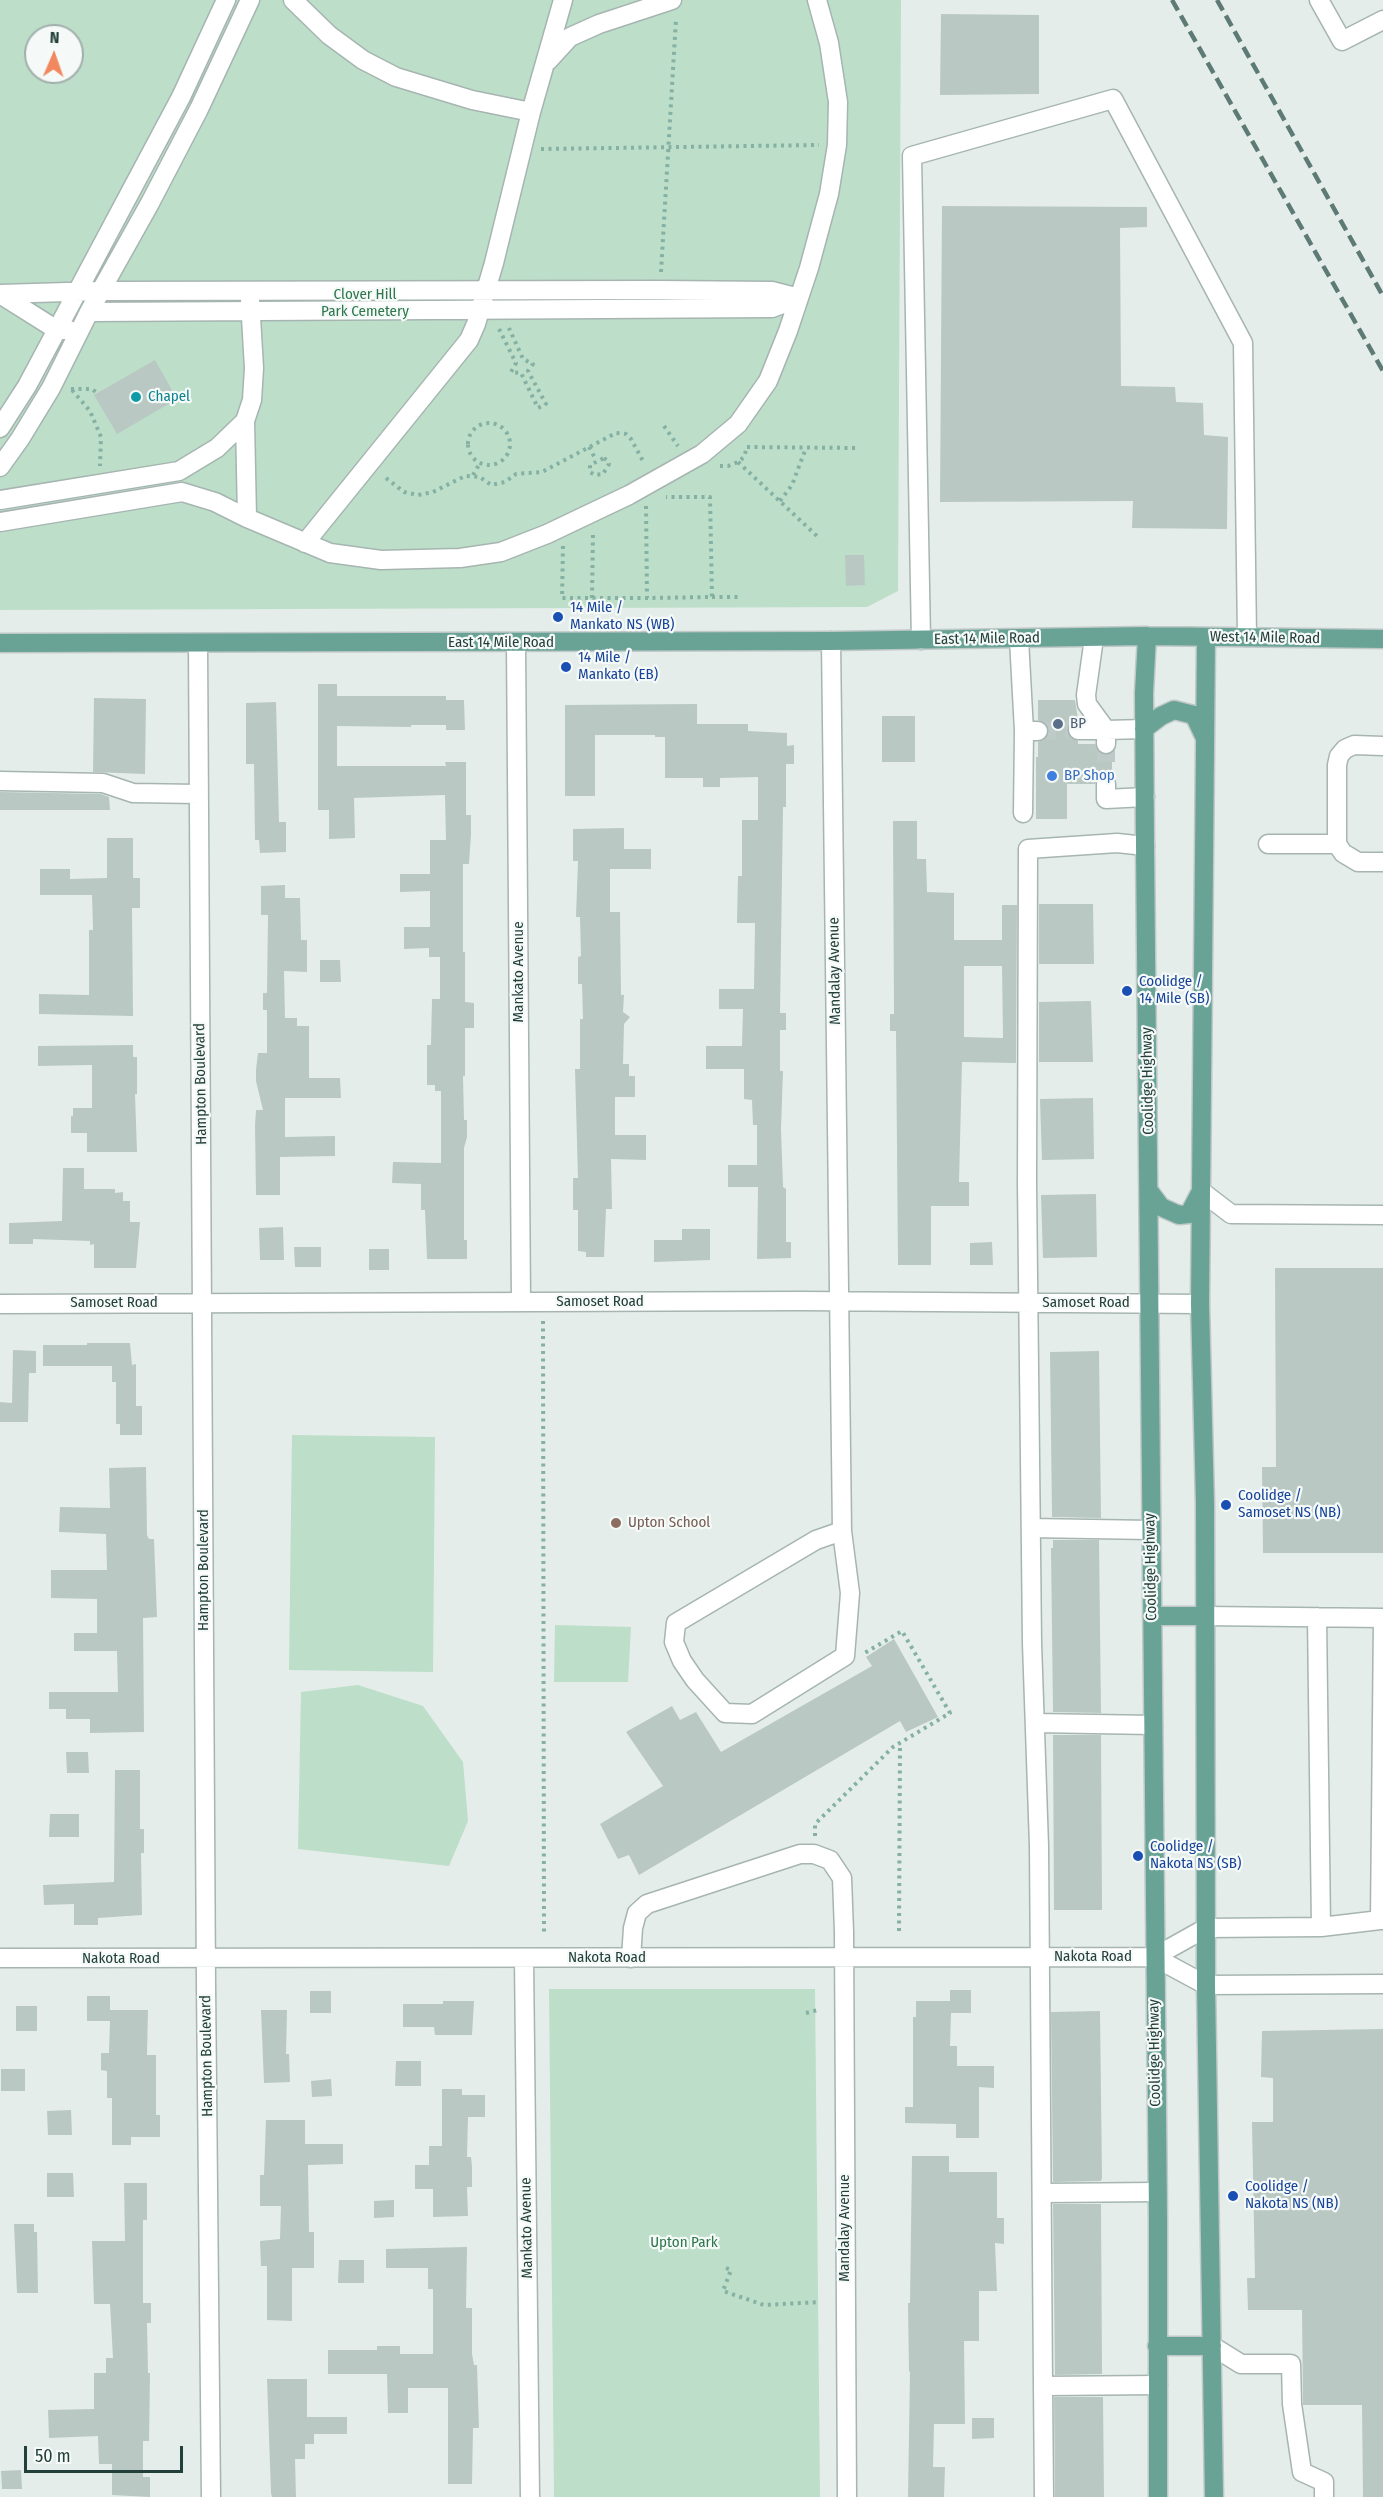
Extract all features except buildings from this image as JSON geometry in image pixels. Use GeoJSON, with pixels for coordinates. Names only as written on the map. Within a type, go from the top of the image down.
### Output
{"type":"FeatureCollection","features":[{"type":"Feature","properties":{"kind":"main road","name":"West 14 Mile Road"},"geometry":{"type":"LineString","coordinates":[[1147,636],[1383,639]]}},
{"type":"Feature","properties":{"kind":"main road","name":"East 14 Mile Road"},"geometry":{"type":"LineString","coordinates":[[0,643],[516,643],[1147,636]]}},
{"type":"Feature","properties":{"kind":"main road","name":"Coolidge Highway"},"geometry":{"type":"LineString","coordinates":[[1147,636],[1144,729],[1158,2497]]}},
{"type":"Feature","properties":{"kind":"main road"},"geometry":{"type":"LineString","coordinates":[[1206,637],[1200,1304],[1204,1400],[1206,1985],[1214,2497]]}},
{"type":"Feature","properties":{"kind":"main road"},"geometry":{"type":"LineString","coordinates":[[1144,729],[1161,716],[1174,710],[1194,715],[1206,740]]}},
{"type":"Feature","properties":{"kind":"main road"},"geometry":{"type":"LineString","coordinates":[[1149,1191],[1161,1207],[1179,1215],[1189,1214],[1201,1191]]}},
{"type":"Feature","properties":{"kind":"main road"},"geometry":{"type":"LineString","coordinates":[[1152,1616],[1204,1616]]}},
{"type":"Feature","properties":{"kind":"main road"},"geometry":{"type":"LineString","coordinates":[[1157,2346],[1212,2346]]}},
{"type":"Feature","properties":{"kind":"street"},"geometry":{"type":"LineString","coordinates":[[20,439],[0,428],[27,386],[182,97],[226,0]]}},
{"type":"Feature","properties":{"kind":"street"},"geometry":{"type":"LineString","coordinates":[[0,467],[51,388],[89,312],[199,109],[250,0]]}},
{"type":"Feature","properties":{"kind":"street"},"geometry":{"type":"LineString","coordinates":[[293,0],[338,41],[363,60],[396,76],[462,97],[531,112]]}},
{"type":"Feature","properties":{"kind":"street"},"geometry":{"type":"LineString","coordinates":[[305,543],[469,340],[490,309],[486,290],[531,112],[563,0]]}},
{"type":"Feature","properties":{"kind":"street"},"geometry":{"type":"LineString","coordinates":[[0,522],[182,492],[215,502],[330,554],[381,560],[460,558],[501,552],[646,491],[702,454],[738,424],[768,381],[799,298],[829,194],[837,145],[838,102],[829,43],[817,0]]}},
{"type":"Feature","properties":{"kind":"street"},"geometry":{"type":"LineString","coordinates":[[1318,0],[1342,41],[1383,20]]}},
{"type":"Feature","properties":{"kind":"street"},"geometry":{"type":"LineString","coordinates":[[547,62],[570,37],[599,24],[674,6]]}},
{"type":"Feature","properties":{"kind":"street"},"geometry":{"type":"LineString","coordinates":[[921,640],[912,156],[1113,99],[1243,343],[1247,637]]}},
{"type":"Feature","properties":{"kind":"street"},"geometry":{"type":"LineString","coordinates":[[247,518],[245,421],[252,400],[254,368],[250,290]]}},
{"type":"Feature","properties":{"kind":"street"},"geometry":{"type":"LineString","coordinates":[[0,294],[78,291],[660,290],[772,291],[799,298]]}},
{"type":"Feature","properties":{"kind":"street"},"geometry":{"type":"LineString","coordinates":[[0,294],[57,330],[79,331]]}},
{"type":"Feature","properties":{"kind":"street"},"geometry":{"type":"LineString","coordinates":[[89,312],[772,308],[799,298]]}},
{"type":"Feature","properties":{"kind":"street"},"geometry":{"type":"LineString","coordinates":[[0,500],[179,471],[217,448],[245,421]]}},
{"type":"Feature","properties":{"kind":"street"},"geometry":{"type":"LineString","coordinates":[[179,471],[182,492]]}},
{"type":"Feature","properties":{"kind":"street"},"geometry":{"type":"LineString","coordinates":[[1094,638],[1086,695],[1087,704],[1106,737]]}},
{"type":"Feature","properties":{"kind":"street"},"geometry":{"type":"LineString","coordinates":[[1019,639],[1031,731],[1023,813]]}},
{"type":"Feature","properties":{"kind":"street","name":"Mandalay Avenue"},"geometry":{"type":"LineString","coordinates":[[831,641],[842,1531],[850,1593],[845,1656],[752,1714],[725,1713],[695,1680],[682,1661],[674,1642],[676,1623],[816,1540],[842,1531]]}},
{"type":"Feature","properties":{"kind":"street","name":"Mankato Avenue"},"geometry":{"type":"LineString","coordinates":[[516,643],[521,1301]]}},
{"type":"Feature","properties":{"kind":"street","name":"Hampton Boulevard"},"geometry":{"type":"LineString","coordinates":[[198,644],[211,2497]]}},
{"type":"Feature","properties":{"kind":"street"},"geometry":{"type":"LineString","coordinates":[[1078,730],[1106,737],[1144,729]]}},
{"type":"Feature","properties":{"kind":"street"},"geometry":{"type":"LineString","coordinates":[[1383,746],[1354,746],[1345,749],[1339,756],[1337,765],[1337,844],[1343,853],[1358,862],[1383,862]]}},
{"type":"Feature","properties":{"kind":"street"},"geometry":{"type":"LineString","coordinates":[[0,781],[103,783],[133,793],[198,794]]}},
{"type":"Feature","properties":{"kind":"street"},"geometry":{"type":"LineString","coordinates":[[1106,784],[1106,799],[1145,797]]}},
{"type":"Feature","properties":{"kind":"street"},"geometry":{"type":"LineString","coordinates":[[1044,2497],[1040,1958],[1028,1303],[1028,849],[1117,843],[1145,846]]}},
{"type":"Feature","properties":{"kind":"street"},"geometry":{"type":"LineString","coordinates":[[1268,844],[1337,844]]}},
{"type":"Feature","properties":{"kind":"street"},"geometry":{"type":"LineString","coordinates":[[1201,1191],[1231,1214],[1383,1215]]}},
{"type":"Feature","properties":{"kind":"street","name":"Samoset Road"},"geometry":{"type":"LineString","coordinates":[[0,1304],[521,1301],[1200,1304]]}},
{"type":"Feature","properties":{"kind":"street"},"geometry":{"type":"LineString","coordinates":[[1031,1528],[1151,1530]]}},
{"type":"Feature","properties":{"kind":"street"},"geometry":{"type":"LineString","coordinates":[[1204,1616],[1383,1618],[1382,1920],[1321,1927],[1206,1928]]}},
{"type":"Feature","properties":{"kind":"street"},"geometry":{"type":"LineString","coordinates":[[1317,1617],[1321,1927]]}},
{"type":"Feature","properties":{"kind":"street"},"geometry":{"type":"LineString","coordinates":[[1035,1724],[1153,1725]]}},
{"type":"Feature","properties":{"kind":"street","name":"Mandalay Avenue"},"geometry":{"type":"LineString","coordinates":[[631,1958],[633,1928],[637,1913],[647,1904],[800,1854],[814,1854],[830,1860],[842,1878],[847,2497]]}},
{"type":"Feature","properties":{"kind":"street","name":"Nakota Road"},"geometry":{"type":"LineString","coordinates":[[0,1958],[1154,1957],[1206,1928]]}},
{"type":"Feature","properties":{"kind":"street"},"geometry":{"type":"LineString","coordinates":[[1154,1957],[1206,1985],[1383,1984]]}},
{"type":"Feature","properties":{"kind":"street","name":"Mankato Avenue"},"geometry":{"type":"LineString","coordinates":[[524,1959],[530,2497]]}},
{"type":"Feature","properties":{"kind":"street"},"geometry":{"type":"LineString","coordinates":[[1043,2193],[1157,2192]]}},
{"type":"Feature","properties":{"kind":"street"},"geometry":{"type":"LineString","coordinates":[[1212,2346],[1241,2364],[1291,2364],[1292,2404],[1302,2472],[1324,2482],[1324,2497]]}},
{"type":"Feature","properties":{"kind":"street"},"geometry":{"type":"LineString","coordinates":[[1043,2386],[1158,2385]]}},
{"type":"Feature","properties":{"kind":"path"},"geometry":{"type":"LineString","coordinates":[[660,290],[674,6]]}},
{"type":"Feature","properties":{"kind":"path"},"geometry":{"type":"LineString","coordinates":[[522,149],[837,145]]}},
{"type":"Feature","properties":{"kind":"path"},"geometry":{"type":"LineString","coordinates":[[490,309],[523,359],[533,364],[528,371],[511,372],[516,363],[523,359]]}},
{"type":"Feature","properties":{"kind":"path"},"geometry":{"type":"LineString","coordinates":[[490,309],[516,363]]}},
{"type":"Feature","properties":{"kind":"path"},"geometry":{"type":"LineString","coordinates":[[521,373],[538,408],[546,404],[528,371]]}},
{"type":"Feature","properties":{"kind":"path"},"geometry":{"type":"LineString","coordinates":[[51,388],[92,389],[97,393]]}},
{"type":"Feature","properties":{"kind":"path"},"geometry":{"type":"LineString","coordinates":[[71,389],[90,411],[101,436],[98,484]]}},
{"type":"Feature","properties":{"kind":"path"},"geometry":{"type":"LineString","coordinates":[[481,424],[495,424],[506,432],[510,445],[509,452],[493,464],[480,462],[470,453],[468,446],[471,433],[481,424]]}},
{"type":"Feature","properties":{"kind":"path"},"geometry":{"type":"LineString","coordinates":[[386,478],[404,492],[418,495],[433,492],[465,476],[473,475],[491,485],[505,482],[516,474],[542,472],[616,433],[626,434],[631,439],[643,461]]}},
{"type":"Feature","properties":{"kind":"path"},"geometry":{"type":"LineString","coordinates":[[589,447],[596,460]]}},
{"type":"Feature","properties":{"kind":"path"},"geometry":{"type":"LineString","coordinates":[[747,447],[855,448]]}},
{"type":"Feature","properties":{"kind":"path"},"geometry":{"type":"LineString","coordinates":[[780,501],[792,485],[807,448]]}},
{"type":"Feature","properties":{"kind":"path"},"geometry":{"type":"LineString","coordinates":[[604,458],[608,461],[607,470],[603,474],[595,475],[590,472],[590,465],[596,460],[604,458]]}},
{"type":"Feature","properties":{"kind":"path"},"geometry":{"type":"LineString","coordinates":[[473,475],[480,462]]}},
{"type":"Feature","properties":{"kind":"path"},"geometry":{"type":"LineString","coordinates":[[738,462],[818,537]]}},
{"type":"Feature","properties":{"kind":"path"},"geometry":{"type":"LineString","coordinates":[[647,598],[646,491],[710,497],[712,597]]}},
{"type":"Feature","properties":{"kind":"path"},"geometry":{"type":"LineString","coordinates":[[592,598],[593,512]]}},
{"type":"Feature","properties":{"kind":"path"},"geometry":{"type":"LineString","coordinates":[[563,526],[562,598],[739,597]]}},
{"type":"Feature","properties":{"kind":"path"},"geometry":{"type":"LineString","coordinates":[[543,1317],[544,1933]]}},
{"type":"Feature","properties":{"kind":"path"},"geometry":{"type":"LineString","coordinates":[[820,1838],[814,1836],[815,1824],[893,1747],[950,1713],[902,1631],[860,1656]]}},
{"type":"Feature","properties":{"kind":"path"},"geometry":{"type":"LineString","coordinates":[[898,1931],[900,1743]]}},
{"type":"Feature","properties":{"kind":"path"},"geometry":{"type":"LineString","coordinates":[[806,2013],[818,2010]]}},
{"type":"Feature","properties":{"kind":"path"},"geometry":{"type":"LineString","coordinates":[[726,2268],[731,2270],[723,2290],[764,2306],[820,2302]]}},
{"type":"Feature","properties":{"kind":"green space","name":"Clover Hill Park Cemetery"},"geometry":{"type":"Polygon","coordinates":[[[0,0],[901,0],[898,591],[867,607],[0,610],[0,0]]]}},
{"type":"Feature","properties":{"kind":"green space"},"geometry":{"type":"Polygon","coordinates":[[[292,1435],[435,1437],[433,1672],[289,1670],[292,1435]]]}},
{"type":"Feature","properties":{"kind":"green space"},"geometry":{"type":"Polygon","coordinates":[[[555,1625],[631,1627],[628,1682],[554,1682],[555,1625]]]}},
{"type":"Feature","properties":{"kind":"green space"},"geometry":{"type":"Polygon","coordinates":[[[358,1685],[423,1706],[463,1762],[468,1821],[449,1866],[298,1849],[301,1692],[358,1685]]]}},
{"type":"Feature","properties":{"kind":"green space","name":"Upton Park"},"geometry":{"type":"Polygon","coordinates":[[[549,1989],[815,1989],[820,2497],[554,2497],[549,1989]]]}},
{"type":"Feature","properties":{"kind":"tunnel"},"geometry":{"type":"LineString","coordinates":[[1038,731],[1078,730]]}},
{"type":"Feature","properties":{"kind":"tunnel"},"geometry":{"type":"LineString","coordinates":[[1106,744],[1106,784]]}},
{"type":"Feature","properties":{"kind":"railway"},"geometry":{"type":"LineString","coordinates":[[1172,0],[1383,371]]}},
{"type":"Feature","properties":{"kind":"railway"},"geometry":{"type":"LineString","coordinates":[[1217,0],[1383,296]]}},
{"type":"Feature","properties":{"kind":"place","name":"Chapel"},"geometry":{"type":"Point","coordinates":[136,397]}},
{"type":"Feature","properties":{"kind":"place","name":"14 Mile / Mankato NS (WB)"},"geometry":{"type":"Point","coordinates":[558,617]}},
{"type":"Feature","properties":{"kind":"place","name":"14 Mile / Mankato (EB)"},"geometry":{"type":"Point","coordinates":[566,667]}},
{"type":"Feature","properties":{"kind":"place","name":"BP"},"geometry":{"type":"Point","coordinates":[1058,724]}},
{"type":"Feature","properties":{"kind":"place","name":"BP Shop"},"geometry":{"type":"Point","coordinates":[1052,776]}},
{"type":"Feature","properties":{"kind":"place","name":"Coolidge / 14 Mile (SB)"},"geometry":{"type":"Point","coordinates":[1127,991]}},
{"type":"Feature","properties":{"kind":"place","name":"Coolidge / Samoset NS (NB)"},"geometry":{"type":"Point","coordinates":[1226,1505]}},
{"type":"Feature","properties":{"kind":"place","name":"Upton School"},"geometry":{"type":"Point","coordinates":[616,1523]}},
{"type":"Feature","properties":{"kind":"place","name":"Coolidge / Nakota NS (SB)"},"geometry":{"type":"Point","coordinates":[1138,1856]}},
{"type":"Feature","properties":{"kind":"place","name":"Coolidge / Nakota NS (NB)"},"geometry":{"type":"Point","coordinates":[1233,2196]}}]}
